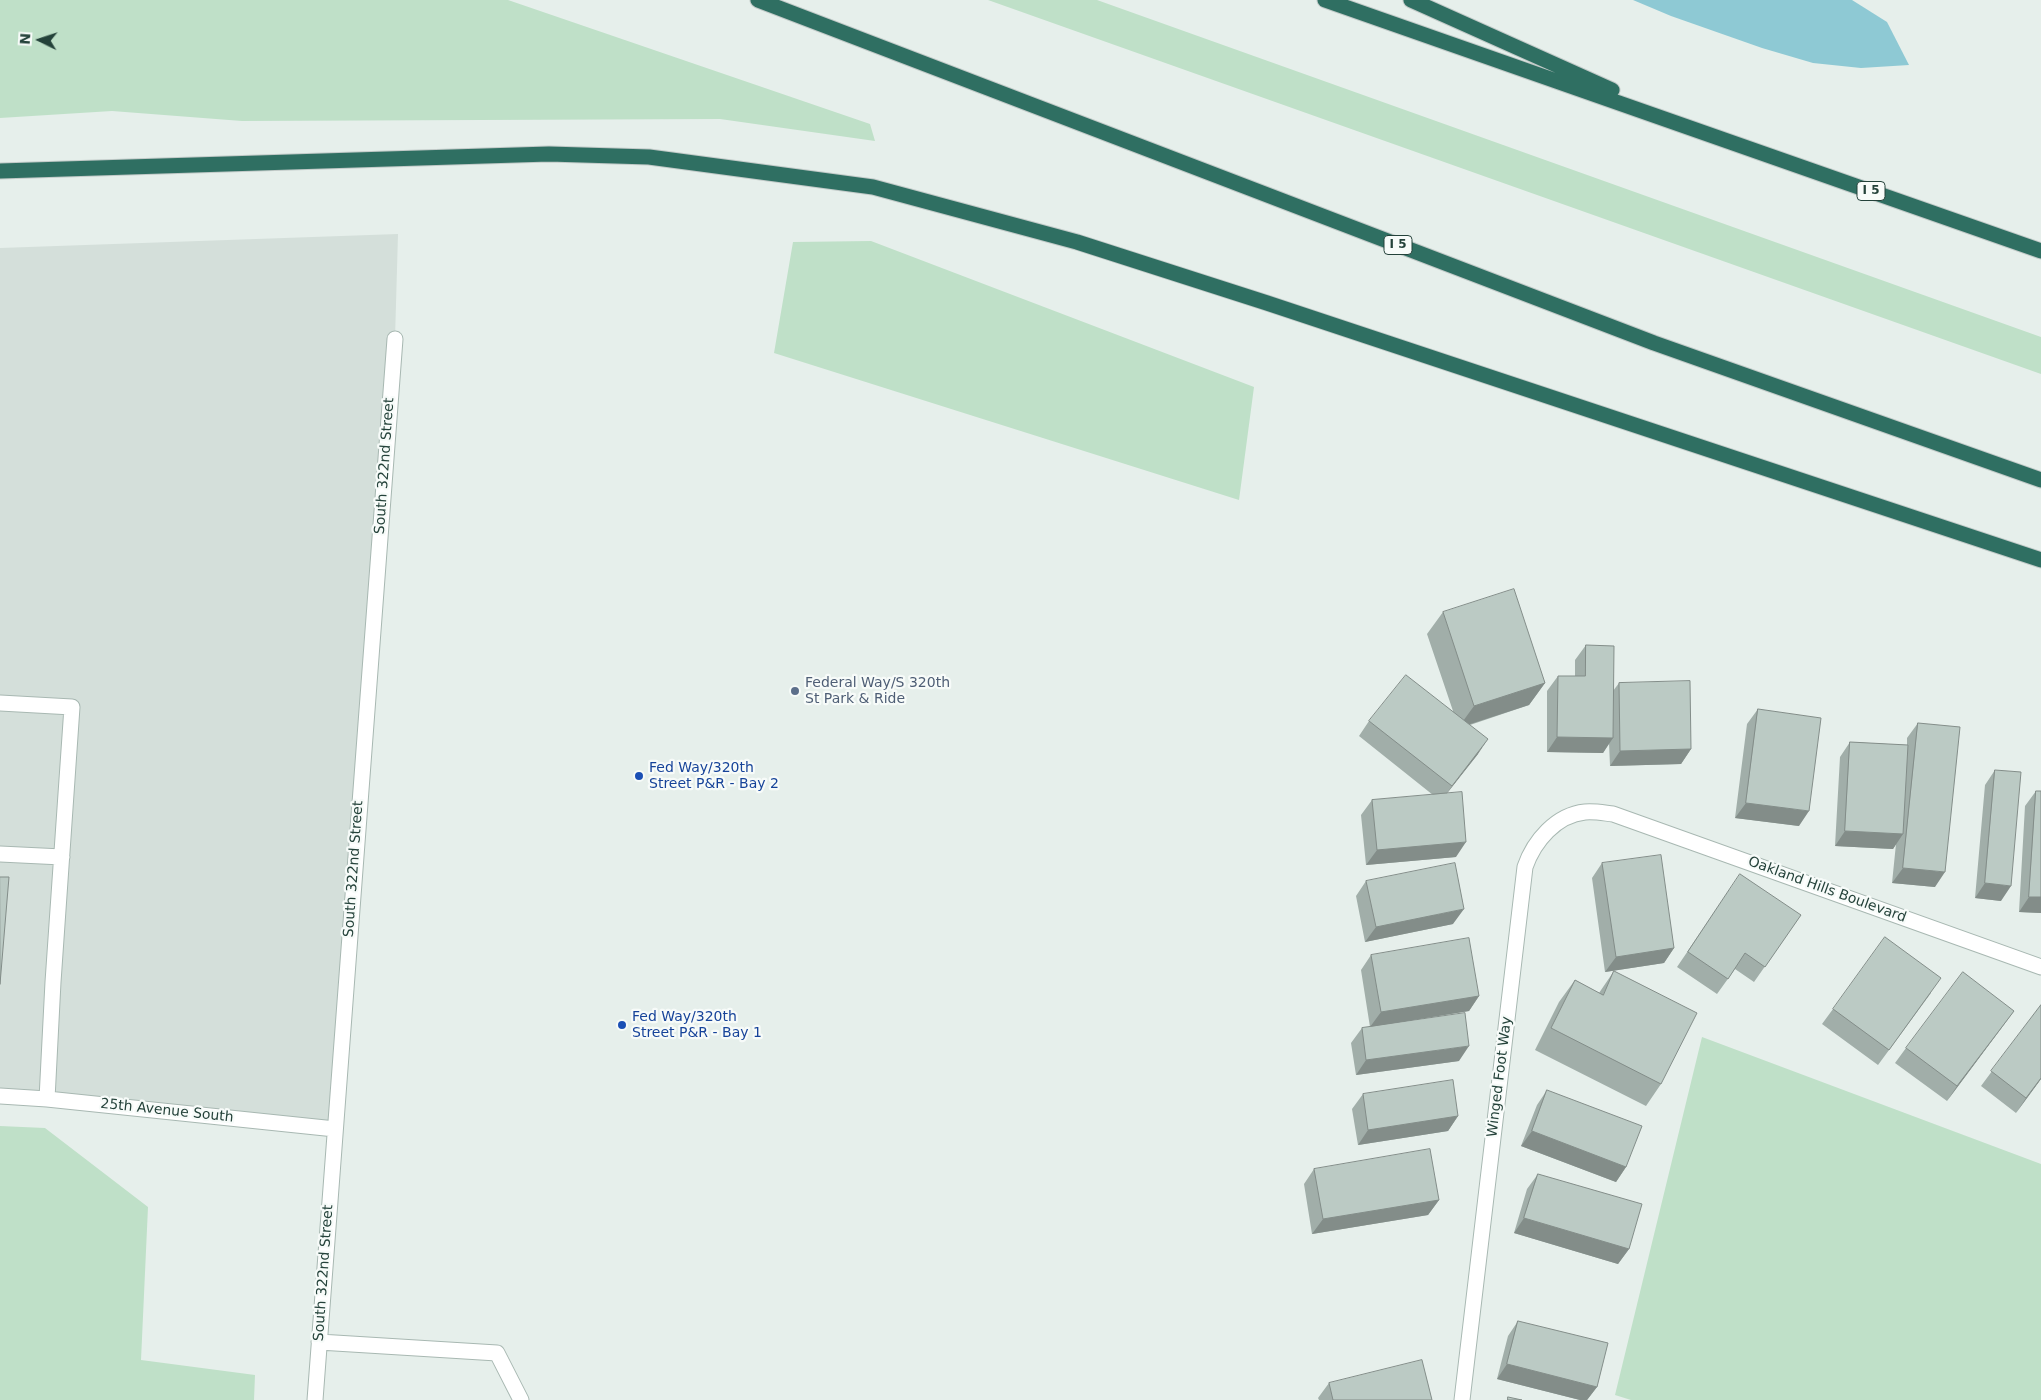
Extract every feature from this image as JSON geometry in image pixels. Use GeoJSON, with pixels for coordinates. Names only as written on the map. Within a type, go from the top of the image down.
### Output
{"type":"FeatureCollection","features":[{"type":"Feature","properties":{"kind":"highway","name":"I 5"},"geometry":{"type":"LineString","coordinates":[[758,0],[1654,343],[2041,480]]}},
{"type":"Feature","properties":{"kind":"highway","name":"I 5"},"geometry":{"type":"LineString","coordinates":[[1325,0],[2041,251]]}},
{"type":"Feature","properties":{"kind":"highway"},"geometry":{"type":"LineString","coordinates":[[1411,0],[1702,131]]}},
{"type":"Feature","properties":{"kind":"highway"},"geometry":{"type":"LineString","coordinates":[[0,171],[549,154],[649,157],[874,187],[1077,242],[1267,303],[2041,560]]}},
{"type":"Feature","properties":{"kind":"street","name":"South 322nd Street"},"geometry":{"type":"LineString","coordinates":[[315,1400],[395,339]]}},
{"type":"Feature","properties":{"kind":"street"},"geometry":{"type":"LineString","coordinates":[[0,703],[72,707],[47,1099]]}},
{"type":"Feature","properties":{"kind":"street","name":"Winged Foot Way"},"geometry":{"type":"LineString","coordinates":[[1462,1400],[1525,867],[1530,853],[1542,835],[1560,821],[1585,812],[1613,814]]}},
{"type":"Feature","properties":{"kind":"street","name":"Oakland Hills Boulevard"},"geometry":{"type":"LineString","coordinates":[[1613,814],[2041,967]]}},
{"type":"Feature","properties":{"kind":"street"},"geometry":{"type":"LineString","coordinates":[[0,854],[62,857]]}},
{"type":"Feature","properties":{"kind":"street","name":"25th Avenue South"},"geometry":{"type":"LineString","coordinates":[[0,1096],[47,1099],[335,1129]]}},
{"type":"Feature","properties":{"kind":"street"},"geometry":{"type":"LineString","coordinates":[[319,1342],[497,1353],[521,1400]]}},
{"type":"Feature","properties":{"kind":"shaded area"},"geometry":{"type":"Polygon","coordinates":[[[398,234],[395,339],[335,1129],[0,1096],[0,248],[398,234]]]}},
{"type":"Feature","properties":{"kind":"green space"},"geometry":{"type":"Polygon","coordinates":[[[0,0],[508,0],[870,124],[875,141],[720,119],[242,121],[112,111],[0,118],[0,0]]]}},
{"type":"Feature","properties":{"kind":"green space"},"geometry":{"type":"Polygon","coordinates":[[[988,0],[1097,0],[2041,337],[2041,374],[988,0]]]}},
{"type":"Feature","properties":{"kind":"green space"},"geometry":{"type":"Polygon","coordinates":[[[871,241],[1254,387],[1239,500],[774,353],[793,242],[871,241]]]}},
{"type":"Feature","properties":{"kind":"green space"},"geometry":{"type":"Polygon","coordinates":[[[1702,1037],[2041,1164],[2041,1400],[1631,1400],[1615,1395],[1702,1037]]]}},
{"type":"Feature","properties":{"kind":"green space"},"geometry":{"type":"Polygon","coordinates":[[[0,1126],[45,1128],[148,1207],[141,1360],[255,1375],[254,1400],[0,1400],[0,1126]]]}},
{"type":"Feature","properties":{"kind":"water"},"geometry":{"type":"Polygon","coordinates":[[[1633,0],[1852,0],[1887,22],[1909,65],[1861,68],[1813,63],[1762,48],[1671,16],[1633,0]]]}},
{"type":"Feature","properties":{"kind":"building"},"geometry":{"type":"Polygon","coordinates":[[[1514,589],[1545,683],[1474,706],[1443,612],[1514,589]]]}},
{"type":"Feature","properties":{"kind":"building"},"geometry":{"type":"Polygon","coordinates":[[[1586,645],[1614,646],[1613,738],[1557,737],[1558,676],[1585,676],[1586,645]]]}},
{"type":"Feature","properties":{"kind":"building"},"geometry":{"type":"Polygon","coordinates":[[[1406,675],[1488,739],[1452,786],[1369,721],[1406,675]]]}},
{"type":"Feature","properties":{"kind":"building"},"geometry":{"type":"Polygon","coordinates":[[[1690,681],[1691,749],[1620,751],[1619,683],[1690,681]]]}},
{"type":"Feature","properties":{"kind":"building"},"geometry":{"type":"Polygon","coordinates":[[[1758,709],[1821,718],[1809,811],[1746,803],[1758,709]]]}},
{"type":"Feature","properties":{"kind":"building"},"geometry":{"type":"Polygon","coordinates":[[[1918,723],[1960,727],[1945,872],[1903,868],[1918,723]]]}},
{"type":"Feature","properties":{"kind":"building"},"geometry":{"type":"Polygon","coordinates":[[[1850,742],[1908,745],[1903,834],[1845,831],[1850,742]]]}},
{"type":"Feature","properties":{"kind":"building"},"geometry":{"type":"Polygon","coordinates":[[[1995,770],[2021,772],[2011,886],[1985,883],[1995,770]]]}},
{"type":"Feature","properties":{"kind":"building"},"geometry":{"type":"Polygon","coordinates":[[[2036,791],[2041,791],[2041,897],[2029,897],[2036,791]]]}},
{"type":"Feature","properties":{"kind":"building"},"geometry":{"type":"Polygon","coordinates":[[[1462,792],[1466,842],[1377,850],[1372,800],[1462,792]]]}},
{"type":"Feature","properties":{"kind":"building"},"geometry":{"type":"Polygon","coordinates":[[[1661,855],[1674,948],[1616,957],[1602,863],[1661,855]]]}},
{"type":"Feature","properties":{"kind":"building"},"geometry":{"type":"Polygon","coordinates":[[[1455,863],[1464,909],[1376,927],[1366,881],[1455,863]]]}},
{"type":"Feature","properties":{"kind":"building"},"geometry":{"type":"Polygon","coordinates":[[[1740,874],[1801,915],[1765,967],[1745,953],[1728,979],[1688,952],[1740,874]]]}},
{"type":"Feature","properties":{"kind":"building"},"geometry":{"type":"Polygon","coordinates":[[[0,877],[9,877],[0,984],[0,877]]]}},
{"type":"Feature","properties":{"kind":"building"},"geometry":{"type":"Polygon","coordinates":[[[1885,937],[1941,978],[1889,1050],[1833,1009],[1885,937]]]}},
{"type":"Feature","properties":{"kind":"building"},"geometry":{"type":"Polygon","coordinates":[[[1469,938],[1479,996],[1381,1012],[1371,955],[1469,938]]]}},
{"type":"Feature","properties":{"kind":"building"},"geometry":{"type":"Polygon","coordinates":[[[1614,971],[1697,1013],[1661,1084],[1551,1028],[1575,980],[1603,995],[1614,971]]]}},
{"type":"Feature","properties":{"kind":"building"},"geometry":{"type":"Polygon","coordinates":[[[1963,972],[2014,1011],[1957,1086],[1906,1048],[1963,972]]]}},
{"type":"Feature","properties":{"kind":"building"},"geometry":{"type":"Polygon","coordinates":[[[2041,1005],[2041,1078],[2026,1098],[1991,1071],[2041,1005]]]}},
{"type":"Feature","properties":{"kind":"building"},"geometry":{"type":"Polygon","coordinates":[[[1465,1013],[1469,1046],[1366,1060],[1362,1028],[1465,1013]]]}},
{"type":"Feature","properties":{"kind":"building"},"geometry":{"type":"Polygon","coordinates":[[[1453,1080],[1458,1116],[1368,1130],[1363,1094],[1453,1080]]]}},
{"type":"Feature","properties":{"kind":"building"},"geometry":{"type":"Polygon","coordinates":[[[1547,1090],[1642,1126],[1626,1167],[1532,1131],[1547,1090]]]}},
{"type":"Feature","properties":{"kind":"building"},"geometry":{"type":"Polygon","coordinates":[[[1430,1149],[1439,1200],[1323,1219],[1314,1169],[1430,1149]]]}},
{"type":"Feature","properties":{"kind":"building"},"geometry":{"type":"Polygon","coordinates":[[[1538,1174],[1642,1204],[1629,1249],[1524,1218],[1538,1174]]]}},
{"type":"Feature","properties":{"kind":"building"},"geometry":{"type":"Polygon","coordinates":[[[1518,1321],[1608,1343],[1597,1387],[1507,1364],[1518,1321]]]}},
{"type":"Feature","properties":{"kind":"building"},"geometry":{"type":"Polygon","coordinates":[[[1422,1360],[1432,1400],[1333,1400],[1329,1383],[1422,1360]]]}},
{"type":"Feature","properties":{"kind":"building"},"geometry":{"type":"Polygon","coordinates":[[[1508,1397],[1522,1400],[1508,1400],[1508,1397]]]}},
{"type":"Feature","properties":{"kind":"place","name":"Federal Way/S 320th St Park & Ride"},"geometry":{"type":"Point","coordinates":[795,691]}},
{"type":"Feature","properties":{"kind":"place","name":"Fed Way/320th Street P&R - Bay 2"},"geometry":{"type":"Point","coordinates":[639,776]}},
{"type":"Feature","properties":{"kind":"place","name":"Fed Way/320th Street P&R - Bay 1"},"geometry":{"type":"Point","coordinates":[622,1025]}}]}
